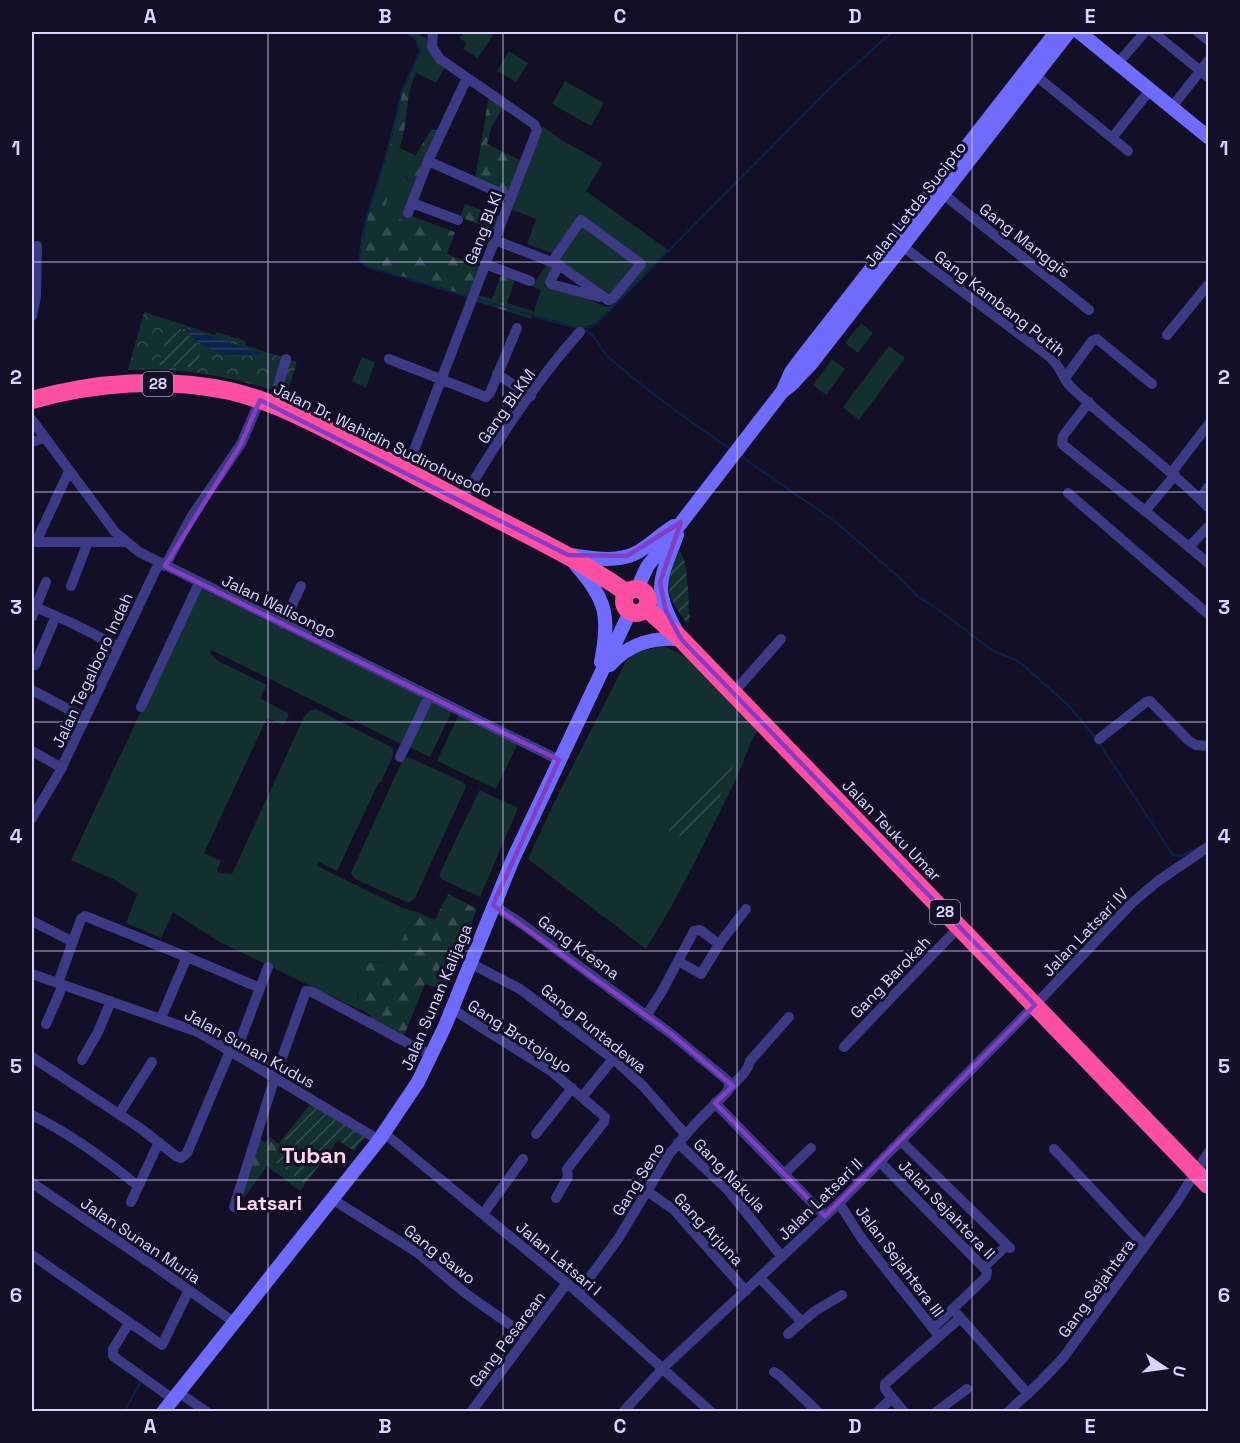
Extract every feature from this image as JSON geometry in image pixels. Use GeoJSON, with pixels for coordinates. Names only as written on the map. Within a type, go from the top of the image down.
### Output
{"type":"FeatureCollection","features":[{"type":"Feature","properties":{"kind":"highway","name":"Jalan Dr. Wahidin Sudirohusodo"},"geometry":{"type":"LineString","coordinates":[[32,400],[92,387],[142,383],[206,387],[260,400],[406,471],[632,591]]}},
{"type":"Feature","properties":{"kind":"highway"},"geometry":{"type":"LineString","coordinates":[[632,591],[624,603],[638,610]]}},
{"type":"Feature","properties":{"kind":"highway","name":"Jalan Teuku Umar"},"geometry":{"type":"LineString","coordinates":[[638,610],[681,639],[1209,1185]]}},
{"type":"Feature","properties":{"kind":"main road","name":"Jalan Letda Sucipto"},"geometry":{"type":"LineString","coordinates":[[632,591],[647,567],[782,392],[791,372],[803,356],[1056,32]]}},
{"type":"Feature","properties":{"kind":"main road","name":"Jalan Letda Sucipto"},"geometry":{"type":"LineString","coordinates":[[782,392],[791,386],[811,364],[1069,32]]}},
{"type":"Feature","properties":{"kind":"main road"},"geometry":{"type":"LineString","coordinates":[[1079,32],[1209,137]]}},
{"type":"Feature","properties":{"kind":"main road"},"geometry":{"type":"LineString","coordinates":[[568,555],[610,559],[627,556],[638,552],[681,522]]}},
{"type":"Feature","properties":{"kind":"main road"},"geometry":{"type":"LineString","coordinates":[[598,679],[626,650],[655,639],[681,639],[666,611],[660,582],[681,522]]}},
{"type":"Feature","properties":{"kind":"main road"},"geometry":{"type":"LineString","coordinates":[[568,555],[598,592],[604,610],[606,633],[598,679]]}},
{"type":"Feature","properties":{"kind":"main road","name":"Jalan Sunan Kalijaga"},"geometry":{"type":"LineString","coordinates":[[163,1412],[381,1136],[418,1082],[432,1056],[493,905],[559,760],[598,679],[638,610]]}},
{"type":"Feature","properties":{"kind":"street"},"geometry":{"type":"LineString","coordinates":[[421,32],[431,37]]}},
{"type":"Feature","properties":{"kind":"street"},"geometry":{"type":"LineString","coordinates":[[1118,63],[1145,32]]}},
{"type":"Feature","properties":{"kind":"street"},"geometry":{"type":"LineString","coordinates":[[1153,32],[1205,74]]}},
{"type":"Feature","properties":{"kind":"street"},"geometry":{"type":"LineString","coordinates":[[1198,32],[1209,40]]}},
{"type":"Feature","properties":{"kind":"street","name":"Gang BLKI"},"geometry":{"type":"LineString","coordinates":[[406,471],[537,130],[536,127],[437,56],[431,37]]}},
{"type":"Feature","properties":{"kind":"street"},"geometry":{"type":"LineString","coordinates":[[1172,107],[1205,74],[1209,60]]}},
{"type":"Feature","properties":{"kind":"street"},"geometry":{"type":"LineString","coordinates":[[1035,75],[1128,151]]}},
{"type":"Feature","properties":{"kind":"street"},"geometry":{"type":"LineString","coordinates":[[458,220],[410,208],[428,161],[467,78]]}},
{"type":"Feature","properties":{"kind":"street"},"geometry":{"type":"LineString","coordinates":[[1113,138],[1150,90]]}},
{"type":"Feature","properties":{"kind":"street"},"geometry":{"type":"LineString","coordinates":[[428,161],[511,198]]}},
{"type":"Feature","properties":{"kind":"street","name":"Gang Manggis"},"geometry":{"type":"LineString","coordinates":[[943,194],[1089,310]]}},
{"type":"Feature","properties":{"kind":"street"},"geometry":{"type":"LineString","coordinates":[[584,221],[641,264],[613,298],[607,299],[550,284],[556,263],[578,222],[584,221]]}},
{"type":"Feature","properties":{"kind":"street"},"geometry":{"type":"LineString","coordinates":[[495,240],[556,263],[607,299]]}},
{"type":"Feature","properties":{"kind":"street"},"geometry":{"type":"LineString","coordinates":[[32,316],[36,297],[38,246]]}},
{"type":"Feature","properties":{"kind":"street","name":"Gang Kambang Putih"},"geometry":{"type":"LineString","coordinates":[[902,246],[1035,345],[1056,363],[1071,387],[1174,474],[1204,503]]}},
{"type":"Feature","properties":{"kind":"street"},"geometry":{"type":"LineString","coordinates":[[485,264],[530,281]]}},
{"type":"Feature","properties":{"kind":"street"},"geometry":{"type":"LineString","coordinates":[[1167,335],[1209,285]]}},
{"type":"Feature","properties":{"kind":"street"},"geometry":{"type":"LineString","coordinates":[[389,359],[485,397],[489,395],[517,328]]}},
{"type":"Feature","properties":{"kind":"street","name":"Gang BLKM"},"geometry":{"type":"LineString","coordinates":[[462,500],[561,353],[580,332]]}},
{"type":"Feature","properties":{"kind":"street"},"geometry":{"type":"LineString","coordinates":[[1065,378],[1092,341],[1097,339],[1152,384]]}},
{"type":"Feature","properties":{"kind":"street"},"geometry":{"type":"LineString","coordinates":[[277,390],[286,359]]}},
{"type":"Feature","properties":{"kind":"street"},"geometry":{"type":"LineString","coordinates":[[497,374],[531,396]]}},
{"type":"Feature","properties":{"kind":"street","name":"Jalan Tegalboro Indah"},"geometry":{"type":"LineString","coordinates":[[32,818],[62,768],[119,647],[162,565],[191,517],[241,444],[260,400]]}},
{"type":"Feature","properties":{"kind":"street"},"geometry":{"type":"LineString","coordinates":[[1089,402],[1064,436],[1062,444],[1209,563]]}},
{"type":"Feature","properties":{"kind":"street","name":"Jalan Walisongo"},"geometry":{"type":"LineString","coordinates":[[32,420],[115,532],[125,542],[162,565],[559,760]]}},
{"type":"Feature","properties":{"kind":"street"},"geometry":{"type":"LineString","coordinates":[[1145,511],[1209,425]]}},
{"type":"Feature","properties":{"kind":"street"},"geometry":{"type":"LineString","coordinates":[[32,442],[44,438]]}},
{"type":"Feature","properties":{"kind":"street"},"geometry":{"type":"LineString","coordinates":[[69,471],[34,542],[125,542]]}},
{"type":"Feature","properties":{"kind":"street"},"geometry":{"type":"LineString","coordinates":[[1204,503],[1209,487]]}},
{"type":"Feature","properties":{"kind":"street"},"geometry":{"type":"LineString","coordinates":[[1068,493],[1209,614]]}},
{"type":"Feature","properties":{"kind":"street"},"geometry":{"type":"LineString","coordinates":[[1190,547],[1209,527]]}},
{"type":"Feature","properties":{"kind":"street"},"geometry":{"type":"LineString","coordinates":[[71,586],[88,542]]}},
{"type":"Feature","properties":{"kind":"street"},"geometry":{"type":"LineString","coordinates":[[46,582],[33,612],[56,616],[119,647]]}},
{"type":"Feature","properties":{"kind":"street"},"geometry":{"type":"LineString","coordinates":[[141,706],[199,583]]}},
{"type":"Feature","properties":{"kind":"street"},"geometry":{"type":"LineString","coordinates":[[283,624],[301,586]]}},
{"type":"Feature","properties":{"kind":"street"},"geometry":{"type":"LineString","coordinates":[[35,665],[56,616]]}},
{"type":"Feature","properties":{"kind":"street"},"geometry":{"type":"LineString","coordinates":[[733,693],[781,639]]}},
{"type":"Feature","properties":{"kind":"street"},"geometry":{"type":"LineString","coordinates":[[32,690],[85,718]]}},
{"type":"Feature","properties":{"kind":"street"},"geometry":{"type":"LineString","coordinates":[[400,757],[429,697]]}},
{"type":"Feature","properties":{"kind":"street"},"geometry":{"type":"LineString","coordinates":[[1099,739],[1148,701],[1152,702],[1189,741],[1197,745],[1209,746]]}},
{"type":"Feature","properties":{"kind":"street"},"geometry":{"type":"LineString","coordinates":[[32,751],[62,768]]}},
{"type":"Feature","properties":{"kind":"street","name":"Jalan Latsari IV"},"geometry":{"type":"LineString","coordinates":[[1035,1005],[1114,921],[1158,880],[1209,847]]}},
{"type":"Feature","properties":{"kind":"street","name":"Gang Kresna"},"geometry":{"type":"LineString","coordinates":[[493,905],[646,1016],[722,1075],[728,1081],[729,1087]]}},
{"type":"Feature","properties":{"kind":"street"},"geometry":{"type":"LineString","coordinates":[[678,961],[700,975],[719,944],[746,909]]}},
{"type":"Feature","properties":{"kind":"street"},"geometry":{"type":"LineString","coordinates":[[46,1024],[81,919],[86,916],[260,988]]}},
{"type":"Feature","properties":{"kind":"street"},"geometry":{"type":"LineString","coordinates":[[32,921],[73,942]]}},
{"type":"Feature","properties":{"kind":"street","name":"Gang Barokah"},"geometry":{"type":"LineString","coordinates":[[844,1047],[959,927]]}},
{"type":"Feature","properties":{"kind":"street"},"geometry":{"type":"LineString","coordinates":[[646,1016],[696,930],[700,930],[719,944]]}},
{"type":"Feature","properties":{"kind":"street"},"geometry":{"type":"LineString","coordinates":[[161,1018],[187,957]]}},
{"type":"Feature","properties":{"kind":"street","name":"Gang Puntadewa"},"geometry":{"type":"LineString","coordinates":[[470,963],[520,989],[613,1059],[643,1086],[682,1139]]}},
{"type":"Feature","properties":{"kind":"street"},"geometry":{"type":"LineString","coordinates":[[32,1057],[182,1158],[233,1052],[268,968]]}},
{"type":"Feature","properties":{"kind":"street","name":"Jalan Sunan Kudus"},"geometry":{"type":"LineString","coordinates":[[32,974],[193,1030],[381,1136]]}},
{"type":"Feature","properties":{"kind":"street"},"geometry":{"type":"LineString","coordinates":[[234,1207],[275,1077],[306,992],[310,991],[432,1056]]}},
{"type":"Feature","properties":{"kind":"street"},"geometry":{"type":"LineString","coordinates":[[82,1059],[98,1032],[111,1001]]}},
{"type":"Feature","properties":{"kind":"street","name":"Jalan Latsari II"},"geometry":{"type":"LineString","coordinates":[[623,1412],[664,1367],[839,1203],[1035,1005]]}},
{"type":"Feature","properties":{"kind":"street","name":"Gang Brotojoyo"},"geometry":{"type":"LineString","coordinates":[[452,1009],[545,1068],[604,1116],[606,1121],[567,1169],[568,1177],[556,1198]]}},
{"type":"Feature","properties":{"kind":"street","name":"Gang Seno"},"geometry":{"type":"LineString","coordinates":[[578,1293],[618,1239],[667,1157],[729,1087],[742,1076],[750,1061],[789,1017]]}},
{"type":"Feature","properties":{"kind":"street"},"geometry":{"type":"LineString","coordinates":[[582,1097],[613,1059]]}},
{"type":"Feature","properties":{"kind":"street"},"geometry":{"type":"LineString","coordinates":[[119,1114],[152,1062]]}},
{"type":"Feature","properties":{"kind":"street","name":"Gang Brotojoyo"},"geometry":{"type":"LineString","coordinates":[[536,1134],[572,1088]]}},
{"type":"Feature","properties":{"kind":"street"},"geometry":{"type":"LineString","coordinates":[[715,1103],[825,1216]]}},
{"type":"Feature","properties":{"kind":"street"},"geometry":{"type":"LineString","coordinates":[[32,1115],[64,1132],[97,1154],[138,1186]]}},
{"type":"Feature","properties":{"kind":"street","name":"Jalan Latsari I"},"geometry":{"type":"LineString","coordinates":[[381,1136],[483,1214],[567,1283],[664,1367],[711,1412]]}},
{"type":"Feature","properties":{"kind":"street","name":"Gang Nakula"},"geometry":{"type":"LineString","coordinates":[[682,1139],[727,1189],[782,1257]]}},
{"type":"Feature","properties":{"kind":"street"},"geometry":{"type":"LineString","coordinates":[[901,1141],[1009,1246],[984,1267]]}},
{"type":"Feature","properties":{"kind":"street"},"geometry":{"type":"LineString","coordinates":[[131,1202],[159,1142]]}},
{"type":"Feature","properties":{"kind":"street"},"geometry":{"type":"LineString","coordinates":[[784,1174],[811,1148]]}},
{"type":"Feature","properties":{"kind":"street"},"geometry":{"type":"LineString","coordinates":[[1054,1149],[1145,1245]]}},
{"type":"Feature","properties":{"kind":"street","name":"Gang Sejahtera"},"geometry":{"type":"LineString","coordinates":[[1008,1412],[1063,1358],[1176,1203],[1209,1153]]}},
{"type":"Feature","properties":{"kind":"street"},"geometry":{"type":"LineString","coordinates":[[483,1214],[523,1159]]}},
{"type":"Feature","properties":{"kind":"street","name":"Jalan Sejahtera II"},"geometry":{"type":"LineString","coordinates":[[879,1162],[988,1272],[986,1277],[952,1309],[936,1332]]}},
{"type":"Feature","properties":{"kind":"street","name":"Jalan Sunan Muria"},"geometry":{"type":"LineString","coordinates":[[32,1183],[234,1322]]}},
{"type":"Feature","properties":{"kind":"street","name":"Gang Arjuna"},"geometry":{"type":"LineString","coordinates":[[647,1191],[674,1210],[746,1291]]}},
{"type":"Feature","properties":{"kind":"street","name":"Gang Sawo"},"geometry":{"type":"LineString","coordinates":[[332,1199],[418,1253],[465,1293],[526,1336]]}},
{"type":"Feature","properties":{"kind":"street","name":"Jalan Sejahtera III"},"geometry":{"type":"LineString","coordinates":[[839,1203],[862,1239],[936,1332]]}},
{"type":"Feature","properties":{"kind":"street"},"geometry":{"type":"LineString","coordinates":[[32,1255],[162,1345],[189,1290]]}},
{"type":"Feature","properties":{"kind":"street"},"geometry":{"type":"LineString","coordinates":[[760,1278],[802,1322]]}},
{"type":"Feature","properties":{"kind":"street","name":"Gang Pesarean"},"geometry":{"type":"LineString","coordinates":[[471,1412],[567,1283]]}},
{"type":"Feature","properties":{"kind":"street"},"geometry":{"type":"LineString","coordinates":[[788,1334],[818,1308],[842,1295]]}},
{"type":"Feature","properties":{"kind":"street"},"geometry":{"type":"LineString","coordinates":[[952,1309],[1028,1394]]}},
{"type":"Feature","properties":{"kind":"street"},"geometry":{"type":"LineString","coordinates":[[904,1412],[885,1389],[885,1384],[936,1332],[960,1318]]}},
{"type":"Feature","properties":{"kind":"street"},"geometry":{"type":"LineString","coordinates":[[129,1323],[112,1354],[143,1378],[207,1412]]}},
{"type":"Feature","properties":{"kind":"street"},"geometry":{"type":"LineString","coordinates":[[774,1372],[818,1412]]}},
{"type":"Feature","properties":{"kind":"street"},"geometry":{"type":"LineString","coordinates":[[936,1412],[967,1389]]}},
{"type":"Feature","properties":{"kind":"street"},"geometry":{"type":"LineString","coordinates":[[877,1412],[892,1398]]}},
{"type":"Feature","properties":{"kind":"highlighted area"},"geometry":{"type":"Polygon","coordinates":[[[260,400],[568,555],[627,556],[681,522],[660,582],[666,611],[681,639],[1035,1005],[825,1216],[715,1103],[733,1086],[670,1033],[493,905],[559,760],[165,566],[241,444],[260,400]]]}},
{"type":"Feature","properties":{"kind":"green space"},"geometry":{"type":"Polygon","coordinates":[[[407,32],[415,32],[427,39],[428,47],[445,67],[436,83],[411,70],[420,49],[416,40],[407,32]]]}},
{"type":"Feature","properties":{"kind":"green space"},"geometry":{"type":"Polygon","coordinates":[[[465,32],[495,32],[478,58],[463,49],[467,43],[459,38],[465,32]]]}},
{"type":"Feature","properties":{"kind":"green space"},"geometry":{"type":"Polygon","coordinates":[[[509,51],[528,63],[516,82],[497,71],[509,51]]]}},
{"type":"Feature","properties":{"kind":"green space"},"geometry":{"type":"Polygon","coordinates":[[[411,70],[416,73],[409,95],[402,140],[392,161],[384,161],[402,91],[411,70]]]}},
{"type":"Feature","properties":{"kind":"green space"},"geometry":{"type":"Polygon","coordinates":[[[565,81],[604,103],[591,126],[552,104],[565,81]]]}},
{"type":"Feature","properties":{"kind":"green space"},"geometry":{"type":"Polygon","coordinates":[[[489,95],[504,106],[491,128],[487,144],[522,161],[509,194],[475,179],[489,95]]]}},
{"type":"Feature","properties":{"kind":"green space"},"geometry":{"type":"Polygon","coordinates":[[[542,126],[563,141],[603,163],[586,191],[668,250],[602,318],[586,327],[568,326],[532,316],[541,290],[532,286],[548,263],[553,268],[545,286],[586,298],[605,307],[609,306],[647,263],[580,215],[557,250],[552,253],[527,244],[536,219],[510,209],[542,126]]]}},
{"type":"Feature","properties":{"kind":"green space"},"geometry":{"type":"Polygon","coordinates":[[[431,130],[438,130],[416,184],[408,180],[405,175],[431,130]]]}},
{"type":"Feature","properties":{"kind":"green space"},"geometry":{"type":"Polygon","coordinates":[[[399,148],[415,155],[405,175],[407,180],[416,184],[411,216],[406,221],[386,214],[388,195],[376,186],[384,161],[392,161],[399,148]]]}},
{"type":"Feature","properties":{"kind":"green space"},"geometry":{"type":"Polygon","coordinates":[[[376,186],[388,195],[386,214],[406,221],[411,216],[455,232],[447,254],[481,267],[469,297],[372,269],[361,263],[360,247],[376,186]]]}},
{"type":"Feature","properties":{"kind":"green space"},"geometry":{"type":"Polygon","coordinates":[[[465,204],[500,217],[495,230],[460,217],[465,204]]]}},
{"type":"Feature","properties":{"kind":"green space"},"geometry":{"type":"Polygon","coordinates":[[[581,224],[638,264],[609,296],[558,259],[581,224]]]}},
{"type":"Feature","properties":{"kind":"green space"},"geometry":{"type":"Polygon","coordinates":[[[501,275],[515,280],[507,303],[533,311],[531,319],[475,301],[478,295],[492,299],[501,275]]]}},
{"type":"Feature","properties":{"kind":"green space"},"geometry":{"type":"Polygon","coordinates":[[[144,312],[215,335],[216,332],[246,341],[245,345],[297,362],[287,394],[208,374],[170,370],[128,370],[144,312]]]}},
{"type":"Feature","properties":{"kind":"green space"},"geometry":{"type":"Polygon","coordinates":[[[861,323],[873,333],[858,353],[845,343],[861,323]]]}},
{"type":"Feature","properties":{"kind":"green space"},"geometry":{"type":"Polygon","coordinates":[[[171,324],[202,347],[196,368],[158,365],[171,324]]]}},
{"type":"Feature","properties":{"kind":"green space"},"geometry":{"type":"Polygon","coordinates":[[[889,346],[905,358],[859,420],[843,407],[889,346]]]}},
{"type":"Feature","properties":{"kind":"green space"},"geometry":{"type":"Polygon","coordinates":[[[362,357],[375,362],[366,388],[352,381],[362,357]]]}},
{"type":"Feature","properties":{"kind":"green space"},"geometry":{"type":"Polygon","coordinates":[[[832,359],[845,369],[826,395],[813,385],[832,359]]]}},
{"type":"Feature","properties":{"kind":"green space"},"geometry":{"type":"Polygon","coordinates":[[[680,551],[688,583],[690,618],[688,624],[675,605],[669,589],[671,572],[680,551]]]}},
{"type":"Feature","properties":{"kind":"green space"},"geometry":{"type":"Polygon","coordinates":[[[199,588],[424,698],[401,744],[211,650],[210,653],[218,661],[267,685],[260,698],[289,714],[284,725],[267,718],[204,853],[221,861],[217,870],[219,873],[232,874],[304,717],[309,711],[316,709],[393,748],[393,756],[337,871],[319,862],[317,866],[403,908],[417,912],[389,964],[369,961],[364,963],[357,997],[360,1010],[218,941],[173,912],[161,938],[126,923],[137,894],[117,881],[71,860],[199,588]]]}},
{"type":"Feature","properties":{"kind":"green space"},"geometry":{"type":"Polygon","coordinates":[[[661,646],[672,649],[699,667],[760,727],[693,866],[646,949],[528,859],[625,663],[632,654],[661,646]]]}},
{"type":"Feature","properties":{"kind":"green space"},"geometry":{"type":"Polygon","coordinates":[[[430,700],[452,711],[430,757],[408,747],[430,700]]]}},
{"type":"Feature","properties":{"kind":"green space"},"geometry":{"type":"Polygon","coordinates":[[[459,714],[518,743],[496,789],[437,761],[459,714]]]}},
{"type":"Feature","properties":{"kind":"green space"},"geometry":{"type":"Polygon","coordinates":[[[408,757],[463,782],[466,787],[415,898],[409,903],[355,879],[351,873],[402,761],[408,757]]]}},
{"type":"Feature","properties":{"kind":"green space"},"geometry":{"type":"Polygon","coordinates":[[[729,757],[732,758],[730,775],[711,811],[695,830],[686,835],[670,833],[668,827],[672,816],[729,757]]]}},
{"type":"Feature","properties":{"kind":"green space"},"geometry":{"type":"Polygon","coordinates":[[[479,791],[518,808],[480,897],[443,880],[439,875],[479,791]]]}},
{"type":"Feature","properties":{"kind":"green space"},"geometry":{"type":"Polygon","coordinates":[[[448,894],[477,909],[444,991],[425,984],[403,1038],[369,1020],[371,1016],[359,1008],[358,991],[363,965],[365,961],[389,964],[417,912],[435,920],[448,894]]]}},
{"type":"Feature","properties":{"kind":"green space"},"geometry":{"type":"Polygon","coordinates":[[[312,1102],[367,1135],[354,1151],[338,1140],[305,1184],[274,1161],[288,1142],[283,1138],[312,1102]]]}},
{"type":"Feature","properties":{"kind":"green space"},"geometry":{"type":"Polygon","coordinates":[[[258,1137],[265,1143],[270,1137],[279,1144],[283,1138],[288,1142],[274,1161],[305,1184],[300,1191],[267,1166],[244,1198],[241,1195],[258,1137]]]}},
{"type":"Feature","properties":{"kind":"water"},"geometry":{"type":"Polygon","coordinates":[[[183,327],[262,353],[240,356],[219,352],[199,342],[183,327]]]}},
{"type":"Feature","properties":{"kind":"waterway"},"geometry":{"type":"LineString","coordinates":[[407,32],[416,40],[420,52],[402,91],[388,150],[367,216],[359,261],[367,267],[469,297]]}},
{"type":"Feature","properties":{"kind":"waterway"},"geometry":{"type":"LineString","coordinates":[[581,328],[591,327],[597,323],[833,85],[892,32]]}},
{"type":"Feature","properties":{"kind":"waterway"},"geometry":{"type":"LineString","coordinates":[[477,299],[578,328]]}},
{"type":"Feature","properties":{"kind":"waterway"},"geometry":{"type":"LineString","coordinates":[[584,330],[594,338],[608,357],[638,382],[732,450]]}},
{"type":"Feature","properties":{"kind":"waterway"},"geometry":{"type":"LineString","coordinates":[[739,455],[836,522],[917,596],[993,651],[1023,665],[1067,704],[1096,738]]}},
{"type":"Feature","properties":{"kind":"waterway"},"geometry":{"type":"LineString","coordinates":[[1099,743],[1173,855],[1181,856],[1201,846]]}},
{"type":"Feature","properties":{"kind":"waterway"},"geometry":{"type":"LineString","coordinates":[[124,1412],[142,1380]]}},
{"type":"Feature","properties":{"kind":"district","name":"Tuban"},"geometry":{"type":"Point","coordinates":[314,1155]}},
{"type":"Feature","properties":{"kind":"district","name":"Latsari"},"geometry":{"type":"Point","coordinates":[269,1203]}}]}
